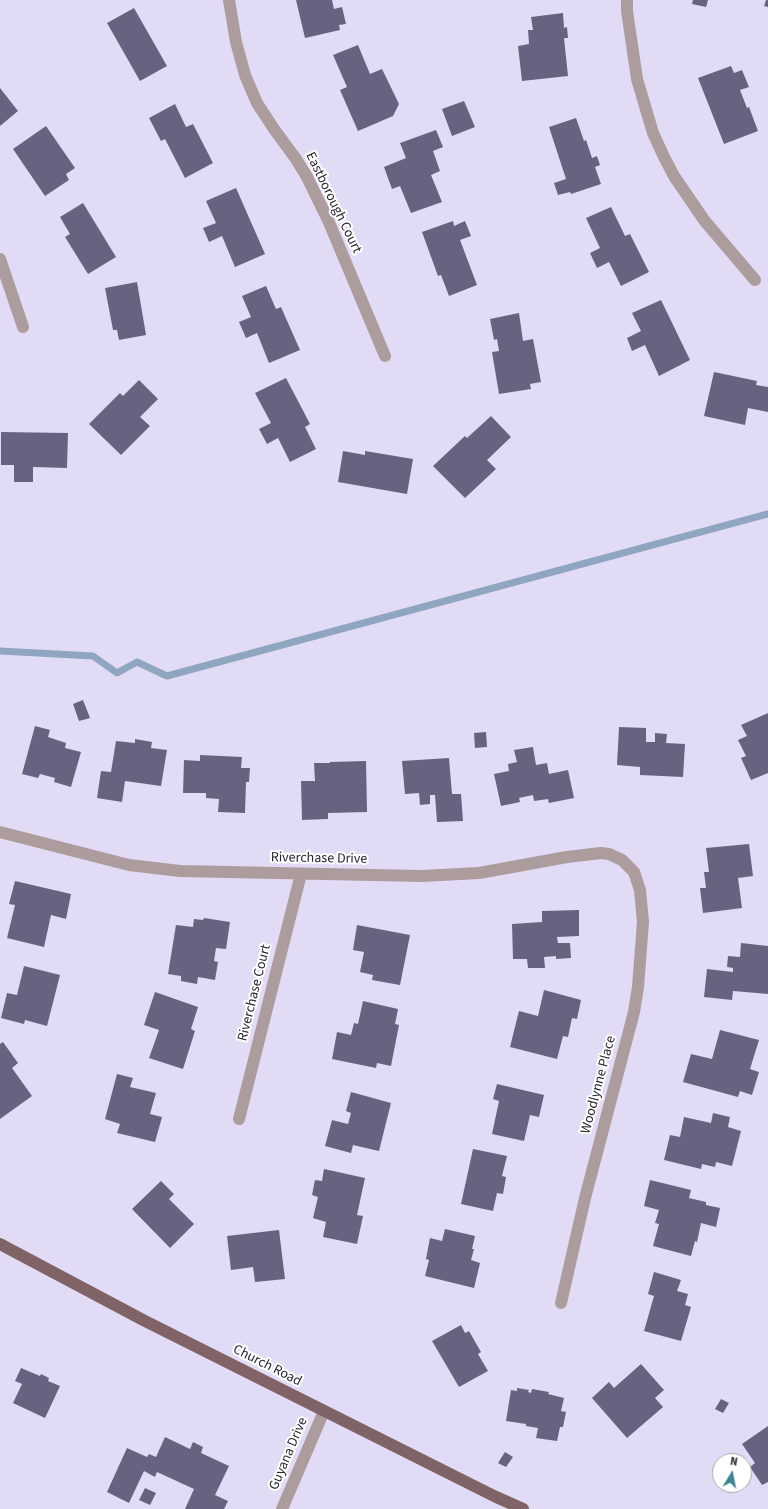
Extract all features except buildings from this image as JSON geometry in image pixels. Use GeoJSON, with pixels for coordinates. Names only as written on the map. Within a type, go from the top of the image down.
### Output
{"type":"FeatureCollection","features":[{"type":"Feature","properties":{"kind":"main road","name":"Church Road"},"geometry":{"type":"LineString","coordinates":[[0,1244],[145,1321],[494,1496],[523,1509]]}},
{"type":"Feature","properties":{"kind":"street","name":"Eastborough Court"},"geometry":{"type":"LineString","coordinates":[[229,0],[236,42],[245,75],[254,96],[274,129],[307,177],[328,220],[385,356]]}},
{"type":"Feature","properties":{"kind":"street"},"geometry":{"type":"LineString","coordinates":[[627,0],[627,11],[637,79],[649,120],[664,157],[674,176],[704,220],[755,280]]}},
{"type":"Feature","properties":{"kind":"street"},"geometry":{"type":"LineString","coordinates":[[0,259],[23,327]]}},
{"type":"Feature","properties":{"kind":"street","name":"Riverchase Drive"},"geometry":{"type":"LineString","coordinates":[[0,832],[129,865],[180,871],[422,876],[479,873],[601,852],[622,860],[634,872]]}},
{"type":"Feature","properties":{"kind":"street","name":"Woodlynne Place"},"geometry":{"type":"LineString","coordinates":[[561,1303],[585,1198],[634,1012],[638,987],[642,922],[640,890],[634,872]]}},
{"type":"Feature","properties":{"kind":"street","name":"Riverchase Court"},"geometry":{"type":"LineString","coordinates":[[239,1119],[301,874]]}},
{"type":"Feature","properties":{"kind":"street","name":"Guyana Drive"},"geometry":{"type":"LineString","coordinates":[[282,1509],[324,1411]]}},
{"type":"Feature","properties":{"kind":"waterway"},"geometry":{"type":"LineString","coordinates":[[0,651],[93,656],[117,673],[137,662],[167,676],[768,514]]}}]}
